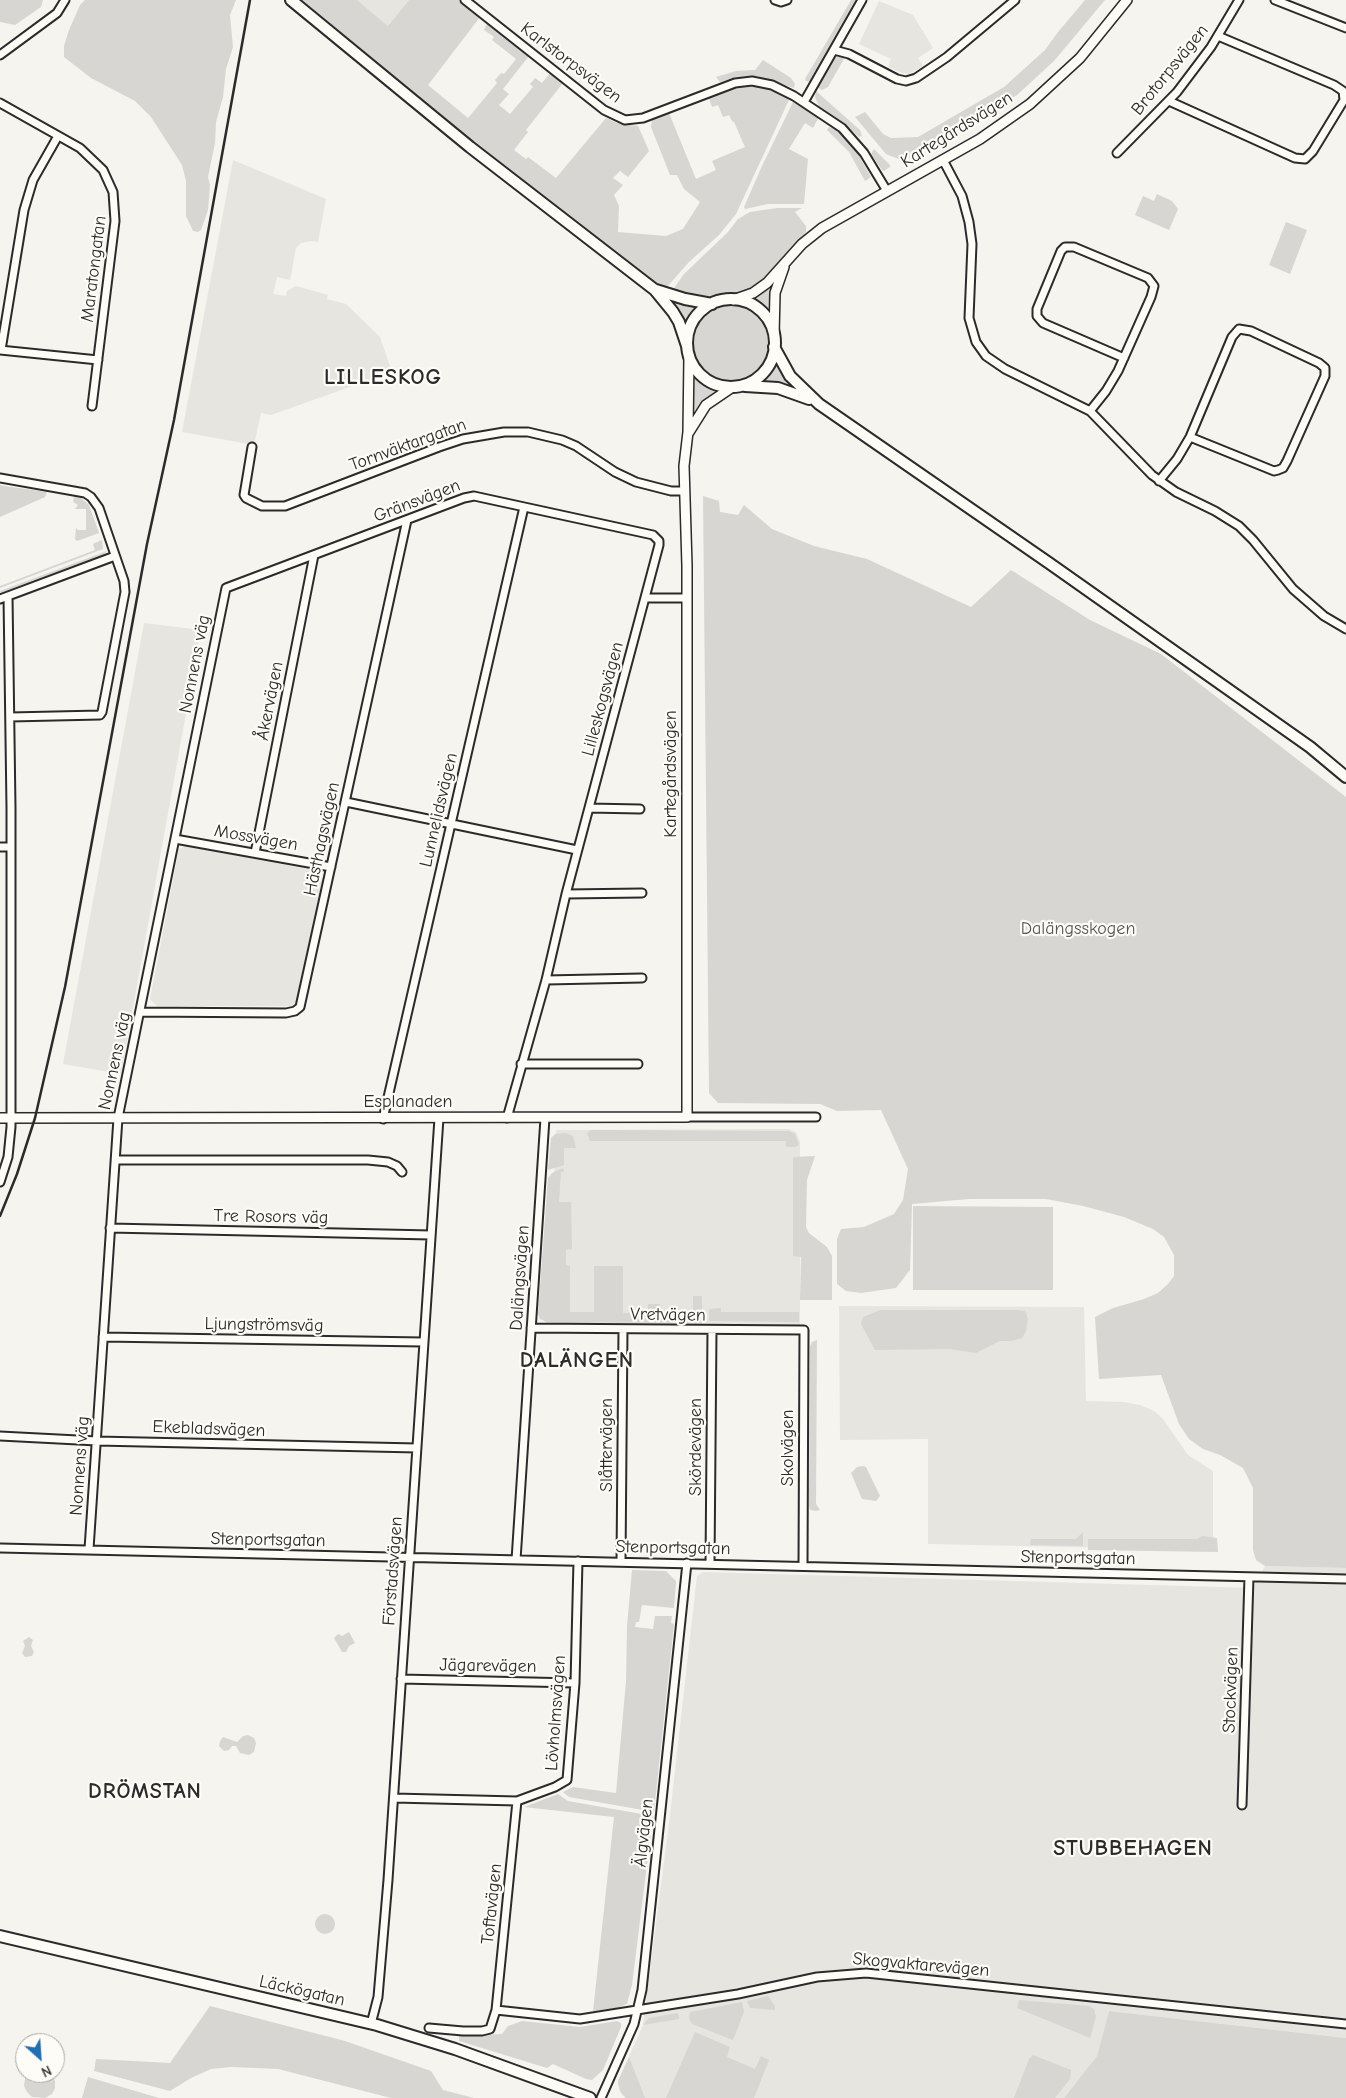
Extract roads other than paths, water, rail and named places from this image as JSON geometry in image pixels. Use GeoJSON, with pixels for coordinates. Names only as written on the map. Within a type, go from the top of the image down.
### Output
{"type":"FeatureCollection","features":[{"type":"Feature","properties":{"kind":"main road"},"geometry":{"type":"LineString","coordinates":[[290,0],[495,168],[655,290],[673,312],[696,369],[707,380],[734,387],[778,388],[819,404]]}},
{"type":"Feature","properties":{"kind":"main road"},"geometry":{"type":"LineString","coordinates":[[655,290],[685,299],[712,304],[733,300],[748,303],[760,311],[769,322],[774,335],[772,359],[765,370],[755,379],[734,387]]}},
{"type":"Feature","properties":{"kind":"main road"},"geometry":{"type":"LineString","coordinates":[[688,351],[692,324],[700,312],[712,304]]}},
{"type":"Feature","properties":{"kind":"main road"},"geometry":{"type":"LineString","coordinates":[[774,347],[790,376],[819,404],[1285,730],[1346,777]]}},
{"type":"Feature","properties":{"kind":"main road","name":"Läckögatan"},"geometry":{"type":"LineString","coordinates":[[0,1936],[371,2024],[455,2049],[590,2098]]}},
{"type":"Feature","properties":{"kind":"street"},"geometry":{"type":"LineString","coordinates":[[0,55],[57,14],[65,0]]}},
{"type":"Feature","properties":{"kind":"street","name":"Karlstorpsvägen"},"geometry":{"type":"LineString","coordinates":[[464,0],[604,110],[618,118],[631,121],[643,118],[726,86],[752,81],[772,84],[804,102],[842,128],[864,153],[887,191]]}},
{"type":"Feature","properties":{"kind":"street"},"geometry":{"type":"LineString","coordinates":[[775,0],[782,2],[787,0]]}},
{"type":"Feature","properties":{"kind":"street"},"geometry":{"type":"LineString","coordinates":[[804,102],[862,0]]}},
{"type":"Feature","properties":{"kind":"street"},"geometry":{"type":"LineString","coordinates":[[834,50],[849,54],[897,79],[906,81],[916,78],[947,57],[1015,0]]}},
{"type":"Feature","properties":{"kind":"street","name":"Kartegårdsvägen"},"geometry":{"type":"LineString","coordinates":[[733,300],[745,297],[760,289],[802,244],[822,228],[1006,122],[1080,58],[1127,0]]}},
{"type":"Feature","properties":{"kind":"street","name":"Brotorpsvägen"},"geometry":{"type":"LineString","coordinates":[[1117,153],[1170,101],[1218,36],[1239,0]]}},
{"type":"Feature","properties":{"kind":"street"},"geometry":{"type":"LineString","coordinates":[[1275,0],[1346,28]]}},
{"type":"Feature","properties":{"kind":"street"},"geometry":{"type":"LineString","coordinates":[[1170,101],[1295,158],[1305,159],[1313,151],[1344,100],[1343,91],[1334,85],[1218,36]]}},
{"type":"Feature","properties":{"kind":"street","name":"Maratongatan"},"geometry":{"type":"LineString","coordinates":[[0,104],[80,148],[98,164],[107,176],[115,201],[116,221],[92,406]]}},
{"type":"Feature","properties":{"kind":"street"},"geometry":{"type":"LineString","coordinates":[[58,136],[41,163],[28,195],[20,228],[0,350],[98,360]]}},
{"type":"Feature","properties":{"kind":"street"},"geometry":{"type":"LineString","coordinates":[[943,160],[962,196],[971,232],[970,326],[976,342],[986,356],[1004,369],[1090,411],[1159,481],[1239,526],[1253,540],[1292,589],[1324,616],[1346,629]]}},
{"type":"Feature","properties":{"kind":"street"},"geometry":{"type":"LineString","coordinates":[[1090,411],[1113,382],[1124,358],[1154,290],[1152,281],[1074,247],[1065,247],[1061,251],[1037,309],[1037,316],[1043,322],[1124,358]]}},
{"type":"Feature","properties":{"kind":"street","name":"Kartegårdsvägen"},"geometry":{"type":"LineString","coordinates":[[774,335],[775,293],[785,264]]}},
{"type":"Feature","properties":{"kind":"street"},"geometry":{"type":"LineString","coordinates":[[1159,481],[1177,459],[1190,436],[1229,344],[1239,330],[1251,331],[1319,362],[1325,368],[1325,376],[1283,468],[1274,471],[1190,436]]}},
{"type":"Feature","properties":{"kind":"street","name":"Kartegårdsvägen"},"geometry":{"type":"LineString","coordinates":[[687,1117],[684,466],[688,432],[688,351]]}},
{"type":"Feature","properties":{"kind":"street","name":"Kartegårdsvägen"},"geometry":{"type":"LineString","coordinates":[[688,432],[706,405],[734,387]]}},
{"type":"Feature","properties":{"kind":"street","name":"Tornväktargatan"},"geometry":{"type":"LineString","coordinates":[[252,447],[244,495],[252,502],[262,506],[285,506],[439,447],[464,439],[504,432],[536,433],[562,440],[576,446],[615,472],[636,482],[671,491],[684,491]]}},
{"type":"Feature","properties":{"kind":"street"},"geometry":{"type":"LineString","coordinates":[[0,478],[85,493],[92,497],[99,508],[124,580],[125,592],[102,712],[100,714],[10,718]]}},
{"type":"Feature","properties":{"kind":"street","name":"Gränsvägen"},"geometry":{"type":"LineString","coordinates":[[226,587],[469,496],[653,535]]}},
{"type":"Feature","properties":{"kind":"street","name":"Lunnelidsvägen"},"geometry":{"type":"LineString","coordinates":[[383,1119],[524,508]]}},
{"type":"Feature","properties":{"kind":"street","name":"Hästhagsvägen"},"geometry":{"type":"LineString","coordinates":[[140,1012],[286,1012],[298,1009],[302,1001],[407,520]]}},
{"type":"Feature","properties":{"kind":"street","name":"Lilleskogsvägen"},"geometry":{"type":"LineString","coordinates":[[507,1118],[546,980],[566,894],[646,598],[659,545],[653,535]]}},
{"type":"Feature","properties":{"kind":"street","name":"Åkervägen"},"geometry":{"type":"LineString","coordinates":[[255,853],[314,555]]}},
{"type":"Feature","properties":{"kind":"street"},"geometry":{"type":"LineString","coordinates":[[0,599],[115,556]]}},
{"type":"Feature","properties":{"kind":"street","name":"Nonnens väg"},"geometry":{"type":"LineString","coordinates":[[89,1549],[118,1118],[226,587]]}},
{"type":"Feature","properties":{"kind":"street"},"geometry":{"type":"LineString","coordinates":[[0,1182],[9,1151],[11,1118],[11,847],[8,596]]}},
{"type":"Feature","properties":{"kind":"street"},"geometry":{"type":"LineString","coordinates":[[646,598],[686,598]]}},
{"type":"Feature","properties":{"kind":"street"},"geometry":{"type":"LineString","coordinates":[[346,802],[578,850]]}},
{"type":"Feature","properties":{"kind":"street"},"geometry":{"type":"LineString","coordinates":[[589,808],[640,809]]}},
{"type":"Feature","properties":{"kind":"street","name":"Mossvägen"},"geometry":{"type":"LineString","coordinates":[[176,839],[331,868]]}},
{"type":"Feature","properties":{"kind":"street"},"geometry":{"type":"LineString","coordinates":[[0,847],[11,847]]}},
{"type":"Feature","properties":{"kind":"street"},"geometry":{"type":"LineString","coordinates":[[566,894],[642,893]]}},
{"type":"Feature","properties":{"kind":"street"},"geometry":{"type":"LineString","coordinates":[[546,980],[642,978]]}},
{"type":"Feature","properties":{"kind":"street"},"geometry":{"type":"LineString","coordinates":[[521,1064],[638,1064]]}},
{"type":"Feature","properties":{"kind":"street","name":"Esplanaden"},"geometry":{"type":"LineString","coordinates":[[0,1118],[816,1117]]}},
{"type":"Feature","properties":{"kind":"street","name":"Förstadsvägen"},"geometry":{"type":"LineString","coordinates":[[371,2024],[378,1997],[394,1798],[439,1118]]}},
{"type":"Feature","properties":{"kind":"street","name":"Dalängsvägen"},"geometry":{"type":"LineString","coordinates":[[516,1560],[546,1118]]}},
{"type":"Feature","properties":{"kind":"street"},"geometry":{"type":"LineString","coordinates":[[116,1160],[368,1160],[388,1162],[397,1166],[402,1172]]}},
{"type":"Feature","properties":{"kind":"street","name":"Tre Rosors väg"},"geometry":{"type":"LineString","coordinates":[[110,1228],[431,1235]]}},
{"type":"Feature","properties":{"kind":"street","name":"Vretvägen"},"geometry":{"type":"LineString","coordinates":[[531,1328],[804,1330]]}},
{"type":"Feature","properties":{"kind":"street","name":"Slåttervägen"},"geometry":{"type":"LineString","coordinates":[[621,1562],[623,1329]]}},
{"type":"Feature","properties":{"kind":"street","name":"Skördevägen"},"geometry":{"type":"LineString","coordinates":[[710,1564],[712,1330]]}},
{"type":"Feature","properties":{"kind":"street","name":"Skolvägen"},"geometry":{"type":"LineString","coordinates":[[803,1566],[804,1330]]}},
{"type":"Feature","properties":{"kind":"street","name":"Ljungströmsväg"},"geometry":{"type":"LineString","coordinates":[[103,1337],[423,1342]]}},
{"type":"Feature","properties":{"kind":"street","name":"Ekebladsvägen"},"geometry":{"type":"LineString","coordinates":[[0,1436],[96,1441],[417,1448]]}},
{"type":"Feature","properties":{"kind":"street","name":"Stenportsgatan"},"geometry":{"type":"LineString","coordinates":[[0,1548],[1346,1579]]}},
{"type":"Feature","properties":{"kind":"street","name":"Lövholmsvägen"},"geometry":{"type":"LineString","coordinates":[[394,1798],[516,1801],[555,1787],[566,1780],[575,1683],[578,1561]]}},
{"type":"Feature","properties":{"kind":"street","name":"Älgvägen"},"geometry":{"type":"LineString","coordinates":[[601,2098],[634,2024],[642,1990],[687,1563]]}},
{"type":"Feature","properties":{"kind":"street","name":"Stockvägen"},"geometry":{"type":"LineString","coordinates":[[1242,1804],[1249,1576]]}},
{"type":"Feature","properties":{"kind":"street","name":"Jägarevägen"},"geometry":{"type":"LineString","coordinates":[[401,1679],[575,1683]]}},
{"type":"Feature","properties":{"kind":"street","name":"Toftavägen"},"geometry":{"type":"LineString","coordinates":[[496,2010],[516,1801]]}},
{"type":"Feature","properties":{"kind":"street","name":"Skogvaktarevägen"},"geometry":{"type":"LineString","coordinates":[[496,2010],[580,2019],[691,2002],[817,1977],[866,1973],[1346,2024]]}},
{"type":"Feature","properties":{"kind":"street"},"geometry":{"type":"LineString","coordinates":[[429,2028],[445,2031],[482,2031],[490,2029],[496,2010]]}},
{"type":"Feature","properties":{"kind":"railway"},"geometry":{"type":"LineString","coordinates":[[0,1216],[17,1174],[35,1118],[65,987],[147,544],[174,420],[250,0]]}},
{"type":"Feature","properties":{"kind":"district","name":"LILLESKOG"},"geometry":{"type":"Point","coordinates":[383,378]}},
{"type":"Feature","properties":{"kind":"district","name":"DALÄNGEN"},"geometry":{"type":"Point","coordinates":[577,1361]}},
{"type":"Feature","properties":{"kind":"district","name":"DRÖMSTAN"},"geometry":{"type":"Point","coordinates":[145,1792]}},
{"type":"Feature","properties":{"kind":"district","name":"STUBBEHAGEN"},"geometry":{"type":"Point","coordinates":[1133,1849]}},
{"type":"Feature","properties":{"kind":"park label","name":"Dalängsskogen"},"geometry":{"type":"Point","coordinates":[1078,929]}}]}
